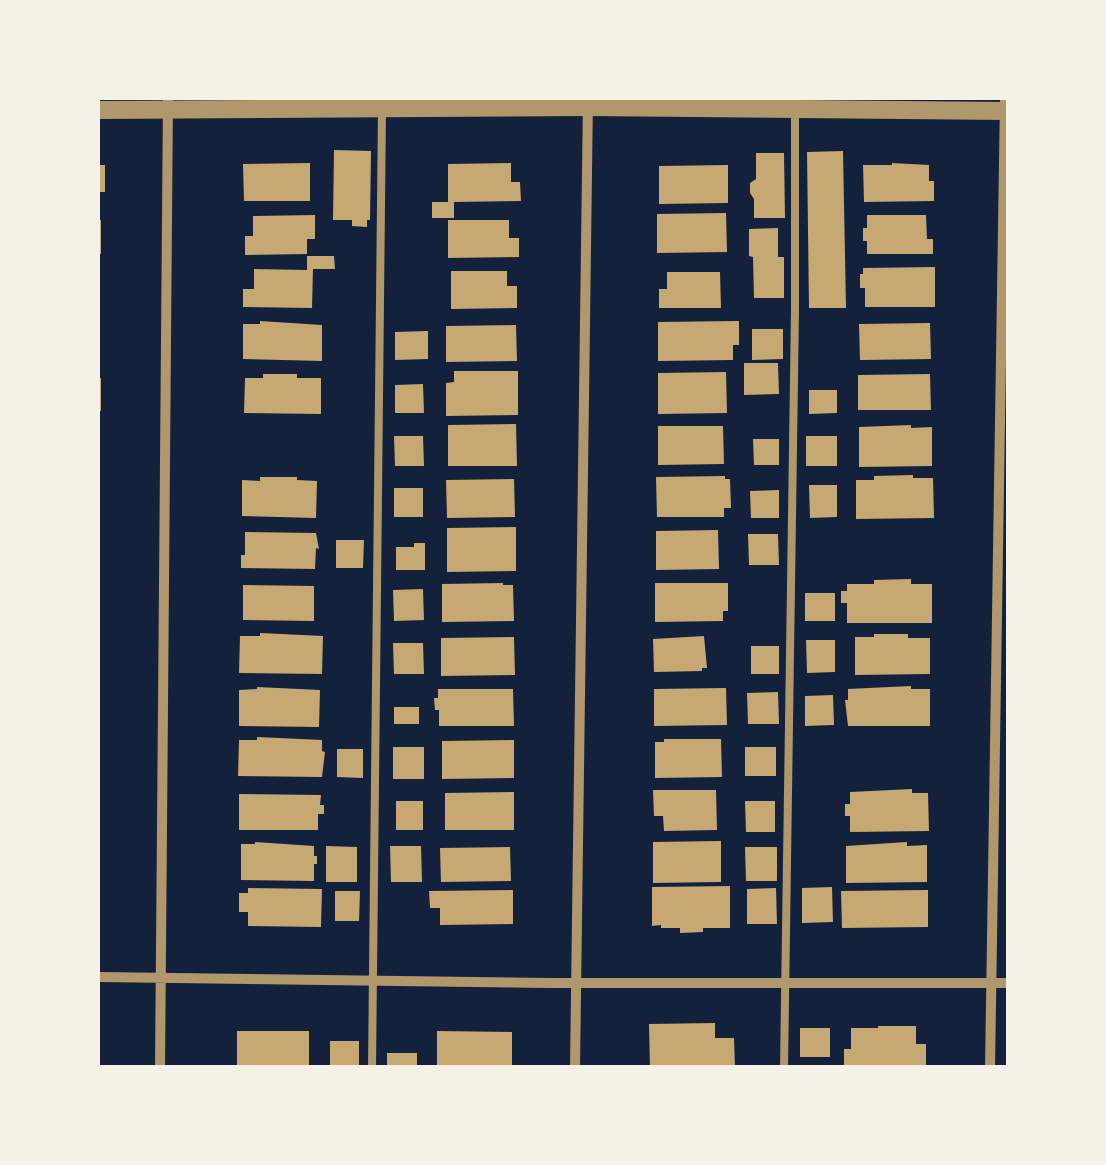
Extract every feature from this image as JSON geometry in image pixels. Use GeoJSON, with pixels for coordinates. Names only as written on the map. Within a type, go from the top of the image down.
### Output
{"type":"FeatureCollection","features":[{"type":"Feature","properties":{"kind":"street"},"geometry":{"type":"LineString","coordinates":[[575,1068],[588,102]]}},
{"type":"Feature","properties":{"kind":"street"},"geometry":{"type":"LineString","coordinates":[[98,110],[168,103],[382,108],[588,102],[796,109],[1006,106],[990,1068]]}},
{"type":"Feature","properties":{"kind":"street"},"geometry":{"type":"LineString","coordinates":[[160,1068],[168,103]]}},
{"type":"Feature","properties":{"kind":"street"},"geometry":{"type":"LineString","coordinates":[[98,978],[1008,983]]}},
{"type":"Feature","properties":{"kind":"lane"},"geometry":{"type":"LineString","coordinates":[[372,1068],[382,108]]}},
{"type":"Feature","properties":{"kind":"lane"},"geometry":{"type":"LineString","coordinates":[[784,1068],[796,109]]}},
{"type":"Feature","properties":{"kind":"building"},"geometry":{"type":"Polygon","coordinates":[[[334,150],[371,151],[367,227],[352,226],[352,220],[333,220],[334,150]]]}},
{"type":"Feature","properties":{"kind":"building"},"geometry":{"type":"Polygon","coordinates":[[[843,151],[846,308],[809,308],[807,152],[843,151]]]}},
{"type":"Feature","properties":{"kind":"building"},"geometry":{"type":"Polygon","coordinates":[[[756,153],[784,153],[785,218],[754,218],[750,183],[756,179],[756,153]]]}},
{"type":"Feature","properties":{"kind":"building"},"geometry":{"type":"Polygon","coordinates":[[[310,163],[310,201],[244,201],[243,164],[310,163]]]}},
{"type":"Feature","properties":{"kind":"building"},"geometry":{"type":"Polygon","coordinates":[[[511,163],[511,182],[520,182],[521,201],[454,202],[454,218],[432,218],[432,202],[448,202],[448,164],[511,163]]]}},
{"type":"Feature","properties":{"kind":"building"},"geometry":{"type":"Polygon","coordinates":[[[98,165],[105,165],[105,192],[98,192],[98,165]]]}},
{"type":"Feature","properties":{"kind":"building"},"geometry":{"type":"Polygon","coordinates":[[[728,165],[728,203],[659,204],[659,166],[728,165]]]}},
{"type":"Feature","properties":{"kind":"building"},"geometry":{"type":"Polygon","coordinates":[[[863,165],[929,165],[934,201],[864,202],[863,165]]]}},
{"type":"Feature","properties":{"kind":"building"},"geometry":{"type":"Polygon","coordinates":[[[726,213],[727,252],[657,253],[657,214],[726,213]]]}},
{"type":"Feature","properties":{"kind":"building"},"geometry":{"type":"Polygon","coordinates":[[[315,215],[315,239],[307,239],[307,254],[245,255],[245,236],[253,236],[253,216],[315,215]]]}},
{"type":"Feature","properties":{"kind":"building"},"geometry":{"type":"Polygon","coordinates":[[[867,215],[926,215],[927,239],[933,239],[933,254],[867,254],[863,228],[867,228],[867,215]]]}},
{"type":"Feature","properties":{"kind":"building"},"geometry":{"type":"Polygon","coordinates":[[[101,220],[101,254],[98,254],[101,220]]]}},
{"type":"Feature","properties":{"kind":"building"},"geometry":{"type":"Polygon","coordinates":[[[448,220],[509,220],[509,238],[519,238],[519,257],[448,258],[448,220]]]}},
{"type":"Feature","properties":{"kind":"building"},"geometry":{"type":"Polygon","coordinates":[[[778,228],[778,257],[784,257],[784,298],[754,298],[749,229],[778,228]]]}},
{"type":"Feature","properties":{"kind":"building"},"geometry":{"type":"Polygon","coordinates":[[[307,256],[334,256],[335,269],[313,269],[312,308],[243,307],[243,289],[254,289],[254,269],[307,270],[307,256]]]}},
{"type":"Feature","properties":{"kind":"building"},"geometry":{"type":"Polygon","coordinates":[[[935,267],[935,307],[865,307],[865,288],[860,288],[863,268],[935,267]]]}},
{"type":"Feature","properties":{"kind":"building"},"geometry":{"type":"Polygon","coordinates":[[[451,271],[507,271],[507,286],[517,286],[517,308],[451,309],[451,271]]]}},
{"type":"Feature","properties":{"kind":"building"},"geometry":{"type":"Polygon","coordinates":[[[667,272],[720,272],[721,308],[659,308],[659,289],[667,289],[667,272]]]}},
{"type":"Feature","properties":{"kind":"building"},"geometry":{"type":"Polygon","coordinates":[[[260,321],[322,325],[322,361],[243,359],[243,324],[260,321]]]}},
{"type":"Feature","properties":{"kind":"building"},"geometry":{"type":"Polygon","coordinates":[[[739,321],[739,345],[733,345],[733,360],[658,361],[658,322],[739,321]]]}},
{"type":"Feature","properties":{"kind":"building"},"geometry":{"type":"Polygon","coordinates":[[[930,323],[931,359],[860,360],[859,324],[930,323]]]}},
{"type":"Feature","properties":{"kind":"building"},"geometry":{"type":"Polygon","coordinates":[[[516,325],[517,361],[446,362],[446,326],[516,325]]]}},
{"type":"Feature","properties":{"kind":"building"},"geometry":{"type":"Polygon","coordinates":[[[752,329],[783,329],[783,359],[752,360],[752,329]]]}},
{"type":"Feature","properties":{"kind":"building"},"geometry":{"type":"Polygon","coordinates":[[[428,331],[428,359],[395,360],[395,332],[428,331]]]}},
{"type":"Feature","properties":{"kind":"building"},"geometry":{"type":"Polygon","coordinates":[[[744,363],[778,363],[779,394],[744,395],[744,363]]]}},
{"type":"Feature","properties":{"kind":"building"},"geometry":{"type":"Polygon","coordinates":[[[454,371],[518,371],[518,415],[446,416],[446,383],[454,382],[454,371]]]}},
{"type":"Feature","properties":{"kind":"building"},"geometry":{"type":"Polygon","coordinates":[[[726,372],[727,413],[658,414],[658,373],[726,372]]]}},
{"type":"Feature","properties":{"kind":"building"},"geometry":{"type":"Polygon","coordinates":[[[263,374],[321,378],[321,414],[244,413],[245,378],[263,378],[263,374]]]}},
{"type":"Feature","properties":{"kind":"building"},"geometry":{"type":"Polygon","coordinates":[[[930,374],[931,410],[858,410],[858,375],[930,374]]]}},
{"type":"Feature","properties":{"kind":"building"},"geometry":{"type":"Polygon","coordinates":[[[101,378],[101,411],[98,411],[101,378]]]}},
{"type":"Feature","properties":{"kind":"building"},"geometry":{"type":"Polygon","coordinates":[[[423,384],[424,413],[395,413],[395,385],[423,384]]]}},
{"type":"Feature","properties":{"kind":"building"},"geometry":{"type":"Polygon","coordinates":[[[809,390],[837,390],[837,413],[809,414],[809,390]]]}},
{"type":"Feature","properties":{"kind":"building"},"geometry":{"type":"Polygon","coordinates":[[[516,424],[517,466],[448,466],[448,425],[516,424]]]}},
{"type":"Feature","properties":{"kind":"building"},"geometry":{"type":"Polygon","coordinates":[[[658,426],[723,426],[724,464],[658,465],[658,426]]]}},
{"type":"Feature","properties":{"kind":"building"},"geometry":{"type":"Polygon","coordinates":[[[859,427],[932,427],[932,466],[859,467],[859,427]]]}},
{"type":"Feature","properties":{"kind":"building"},"geometry":{"type":"Polygon","coordinates":[[[394,436],[423,436],[424,466],[395,466],[394,436]]]}},
{"type":"Feature","properties":{"kind":"building"},"geometry":{"type":"Polygon","coordinates":[[[806,436],[837,436],[837,466],[806,466],[806,436]]]}},
{"type":"Feature","properties":{"kind":"building"},"geometry":{"type":"Polygon","coordinates":[[[753,439],[779,439],[779,465],[754,465],[753,439]]]}},
{"type":"Feature","properties":{"kind":"building"},"geometry":{"type":"Polygon","coordinates":[[[913,475],[933,478],[934,518],[856,519],[856,480],[913,475]]]}},
{"type":"Feature","properties":{"kind":"building"},"geometry":{"type":"Polygon","coordinates":[[[260,477],[317,481],[316,518],[242,516],[242,480],[260,481],[260,477]]]}},
{"type":"Feature","properties":{"kind":"building"},"geometry":{"type":"Polygon","coordinates":[[[656,477],[730,479],[731,508],[724,508],[724,517],[657,517],[656,477]]]}},
{"type":"Feature","properties":{"kind":"building"},"geometry":{"type":"Polygon","coordinates":[[[514,479],[515,517],[447,518],[446,480],[514,479]]]}},
{"type":"Feature","properties":{"kind":"building"},"geometry":{"type":"Polygon","coordinates":[[[809,485],[837,485],[837,517],[810,518],[809,485]]]}},
{"type":"Feature","properties":{"kind":"building"},"geometry":{"type":"Polygon","coordinates":[[[394,488],[423,488],[423,517],[394,517],[394,488]]]}},
{"type":"Feature","properties":{"kind":"building"},"geometry":{"type":"Polygon","coordinates":[[[779,490],[779,518],[751,518],[750,491],[779,490]]]}},
{"type":"Feature","properties":{"kind":"building"},"geometry":{"type":"Polygon","coordinates":[[[516,527],[516,571],[447,572],[447,528],[516,527]]]}},
{"type":"Feature","properties":{"kind":"building"},"geometry":{"type":"Polygon","coordinates":[[[718,530],[719,569],[656,570],[656,531],[718,530]]]}},
{"type":"Feature","properties":{"kind":"building"},"geometry":{"type":"Polygon","coordinates":[[[245,532],[316,533],[319,549],[316,548],[315,569],[241,568],[245,532]]]}},
{"type":"Feature","properties":{"kind":"building"},"geometry":{"type":"Polygon","coordinates":[[[748,534],[778,534],[779,565],[749,565],[748,534]]]}},
{"type":"Feature","properties":{"kind":"building"},"geometry":{"type":"Polygon","coordinates":[[[336,540],[364,540],[363,568],[336,568],[336,540]]]}},
{"type":"Feature","properties":{"kind":"building"},"geometry":{"type":"Polygon","coordinates":[[[414,543],[425,543],[425,570],[396,570],[396,547],[414,547],[414,543]]]}},
{"type":"Feature","properties":{"kind":"building"},"geometry":{"type":"Polygon","coordinates":[[[911,579],[911,584],[932,584],[932,623],[847,623],[847,603],[841,603],[841,591],[847,591],[847,584],[911,579]]]}},
{"type":"Feature","properties":{"kind":"building"},"geometry":{"type":"Polygon","coordinates":[[[655,583],[728,583],[728,611],[723,611],[723,621],[655,622],[655,583]]]}},
{"type":"Feature","properties":{"kind":"building"},"geometry":{"type":"Polygon","coordinates":[[[442,584],[513,585],[514,621],[442,622],[442,584]]]}},
{"type":"Feature","properties":{"kind":"building"},"geometry":{"type":"Polygon","coordinates":[[[243,585],[314,586],[314,621],[243,620],[243,585]]]}},
{"type":"Feature","properties":{"kind":"building"},"geometry":{"type":"Polygon","coordinates":[[[423,589],[424,620],[394,621],[393,590],[423,589]]]}},
{"type":"Feature","properties":{"kind":"building"},"geometry":{"type":"Polygon","coordinates":[[[805,593],[835,593],[835,621],[805,621],[805,593]]]}},
{"type":"Feature","properties":{"kind":"building"},"geometry":{"type":"Polygon","coordinates":[[[874,634],[930,638],[930,674],[855,675],[855,637],[874,634]]]}},
{"type":"Feature","properties":{"kind":"building"},"geometry":{"type":"Polygon","coordinates":[[[240,636],[323,636],[322,674],[239,673],[240,636]]]}},
{"type":"Feature","properties":{"kind":"building"},"geometry":{"type":"Polygon","coordinates":[[[704,636],[707,668],[654,672],[653,639],[704,636]]]}},
{"type":"Feature","properties":{"kind":"building"},"geometry":{"type":"Polygon","coordinates":[[[514,637],[515,675],[441,676],[441,638],[514,637]]]}},
{"type":"Feature","properties":{"kind":"building"},"geometry":{"type":"Polygon","coordinates":[[[806,640],[835,640],[835,672],[807,673],[806,640]]]}},
{"type":"Feature","properties":{"kind":"building"},"geometry":{"type":"Polygon","coordinates":[[[393,643],[423,643],[424,674],[394,674],[393,643]]]}},
{"type":"Feature","properties":{"kind":"building"},"geometry":{"type":"Polygon","coordinates":[[[751,646],[779,646],[779,674],[751,674],[751,646]]]}},
{"type":"Feature","properties":{"kind":"building"},"geometry":{"type":"Polygon","coordinates":[[[726,688],[727,725],[654,726],[654,689],[726,688]]]}},
{"type":"Feature","properties":{"kind":"building"},"geometry":{"type":"Polygon","coordinates":[[[438,689],[513,689],[514,726],[439,726],[434,698],[438,698],[438,689]]]}},
{"type":"Feature","properties":{"kind":"building"},"geometry":{"type":"Polygon","coordinates":[[[848,689],[930,689],[930,726],[848,726],[848,689]]]}},
{"type":"Feature","properties":{"kind":"building"},"geometry":{"type":"Polygon","coordinates":[[[239,690],[320,690],[319,727],[239,726],[239,690]]]}},
{"type":"Feature","properties":{"kind":"building"},"geometry":{"type":"Polygon","coordinates":[[[778,692],[779,724],[748,724],[747,693],[778,692]]]}},
{"type":"Feature","properties":{"kind":"building"},"geometry":{"type":"Polygon","coordinates":[[[833,695],[834,725],[805,726],[805,696],[833,695]]]}},
{"type":"Feature","properties":{"kind":"building"},"geometry":{"type":"Polygon","coordinates":[[[394,707],[419,707],[419,724],[394,724],[394,707]]]}},
{"type":"Feature","properties":{"kind":"building"},"geometry":{"type":"Polygon","coordinates":[[[721,739],[722,777],[655,778],[655,742],[721,739]]]}},
{"type":"Feature","properties":{"kind":"building"},"geometry":{"type":"Polygon","coordinates":[[[239,740],[322,740],[322,777],[238,776],[239,740]]]}},
{"type":"Feature","properties":{"kind":"building"},"geometry":{"type":"Polygon","coordinates":[[[514,740],[514,778],[442,779],[442,741],[514,740]]]}},
{"type":"Feature","properties":{"kind":"building"},"geometry":{"type":"Polygon","coordinates":[[[393,747],[424,747],[424,779],[393,779],[393,747]]]}},
{"type":"Feature","properties":{"kind":"building"},"geometry":{"type":"Polygon","coordinates":[[[745,747],[776,747],[776,776],[745,776],[745,747]]]}},
{"type":"Feature","properties":{"kind":"building"},"geometry":{"type":"Polygon","coordinates":[[[337,749],[363,749],[363,778],[337,777],[337,749]]]}},
{"type":"Feature","properties":{"kind":"building"},"geometry":{"type":"Polygon","coordinates":[[[912,789],[912,793],[928,793],[929,831],[850,832],[845,804],[850,804],[850,792],[912,789]]]}},
{"type":"Feature","properties":{"kind":"building"},"geometry":{"type":"Polygon","coordinates":[[[653,790],[716,790],[717,830],[664,831],[663,816],[654,816],[653,790]]]}},
{"type":"Feature","properties":{"kind":"building"},"geometry":{"type":"Polygon","coordinates":[[[514,792],[514,830],[445,830],[445,793],[514,792]]]}},
{"type":"Feature","properties":{"kind":"building"},"geometry":{"type":"Polygon","coordinates":[[[239,794],[321,795],[324,814],[318,814],[318,830],[239,830],[239,794]]]}},
{"type":"Feature","properties":{"kind":"building"},"geometry":{"type":"Polygon","coordinates":[[[396,801],[423,801],[423,830],[396,830],[396,801]]]}},
{"type":"Feature","properties":{"kind":"building"},"geometry":{"type":"Polygon","coordinates":[[[745,801],[775,801],[775,832],[746,832],[745,801]]]}},
{"type":"Feature","properties":{"kind":"building"},"geometry":{"type":"Polygon","coordinates":[[[721,841],[721,882],[653,883],[653,842],[721,841]]]}},
{"type":"Feature","properties":{"kind":"building"},"geometry":{"type":"Polygon","coordinates":[[[907,842],[907,846],[927,845],[927,882],[846,883],[846,846],[907,842]]]}},
{"type":"Feature","properties":{"kind":"building"},"geometry":{"type":"Polygon","coordinates":[[[241,844],[314,846],[314,881],[241,880],[241,844]]]}},
{"type":"Feature","properties":{"kind":"building"},"geometry":{"type":"Polygon","coordinates":[[[326,846],[357,847],[357,882],[326,882],[326,846]]]}},
{"type":"Feature","properties":{"kind":"building"},"geometry":{"type":"Polygon","coordinates":[[[390,846],[421,846],[422,882],[391,882],[390,846]]]}},
{"type":"Feature","properties":{"kind":"building"},"geometry":{"type":"Polygon","coordinates":[[[510,847],[511,881],[441,882],[440,848],[510,847]]]}},
{"type":"Feature","properties":{"kind":"building"},"geometry":{"type":"Polygon","coordinates":[[[745,847],[777,847],[777,881],[746,881],[745,847]]]}},
{"type":"Feature","properties":{"kind":"building"},"geometry":{"type":"Polygon","coordinates":[[[730,886],[730,928],[680,933],[680,928],[652,926],[652,887],[730,886]]]}},
{"type":"Feature","properties":{"kind":"building"},"geometry":{"type":"Polygon","coordinates":[[[832,887],[833,922],[802,923],[802,888],[832,887]]]}},
{"type":"Feature","properties":{"kind":"building"},"geometry":{"type":"Polygon","coordinates":[[[248,888],[322,889],[321,927],[248,926],[248,912],[239,912],[239,893],[248,893],[248,888]]]}},
{"type":"Feature","properties":{"kind":"building"},"geometry":{"type":"Polygon","coordinates":[[[776,888],[777,924],[747,924],[747,889],[776,888]]]}},
{"type":"Feature","properties":{"kind":"building"},"geometry":{"type":"Polygon","coordinates":[[[513,890],[513,924],[440,925],[440,908],[430,908],[429,891],[513,890]]]}},
{"type":"Feature","properties":{"kind":"building"},"geometry":{"type":"Polygon","coordinates":[[[928,890],[928,927],[842,928],[841,891],[928,890]]]}},
{"type":"Feature","properties":{"kind":"building"},"geometry":{"type":"Polygon","coordinates":[[[335,891],[360,891],[359,921],[335,921],[335,891]]]}},
{"type":"Feature","properties":{"kind":"building"},"geometry":{"type":"Polygon","coordinates":[[[715,1023],[715,1038],[734,1038],[735,1068],[650,1068],[649,1024],[715,1023]]]}},
{"type":"Feature","properties":{"kind":"building"},"geometry":{"type":"Polygon","coordinates":[[[916,1026],[916,1044],[926,1044],[926,1067],[844,1066],[844,1049],[851,1049],[851,1028],[916,1026]]]}},
{"type":"Feature","properties":{"kind":"building"},"geometry":{"type":"Polygon","coordinates":[[[800,1028],[830,1028],[830,1057],[800,1057],[800,1028]]]}},
{"type":"Feature","properties":{"kind":"building"},"geometry":{"type":"Polygon","coordinates":[[[237,1031],[309,1031],[309,1068],[237,1068],[237,1031]]]}},
{"type":"Feature","properties":{"kind":"building"},"geometry":{"type":"Polygon","coordinates":[[[437,1031],[512,1032],[512,1068],[437,1068],[437,1031]]]}},
{"type":"Feature","properties":{"kind":"building"},"geometry":{"type":"Polygon","coordinates":[[[330,1041],[359,1041],[359,1068],[330,1068],[330,1041]]]}},
{"type":"Feature","properties":{"kind":"building"},"geometry":{"type":"Polygon","coordinates":[[[387,1053],[417,1053],[417,1068],[387,1068],[387,1053]]]}}]}
